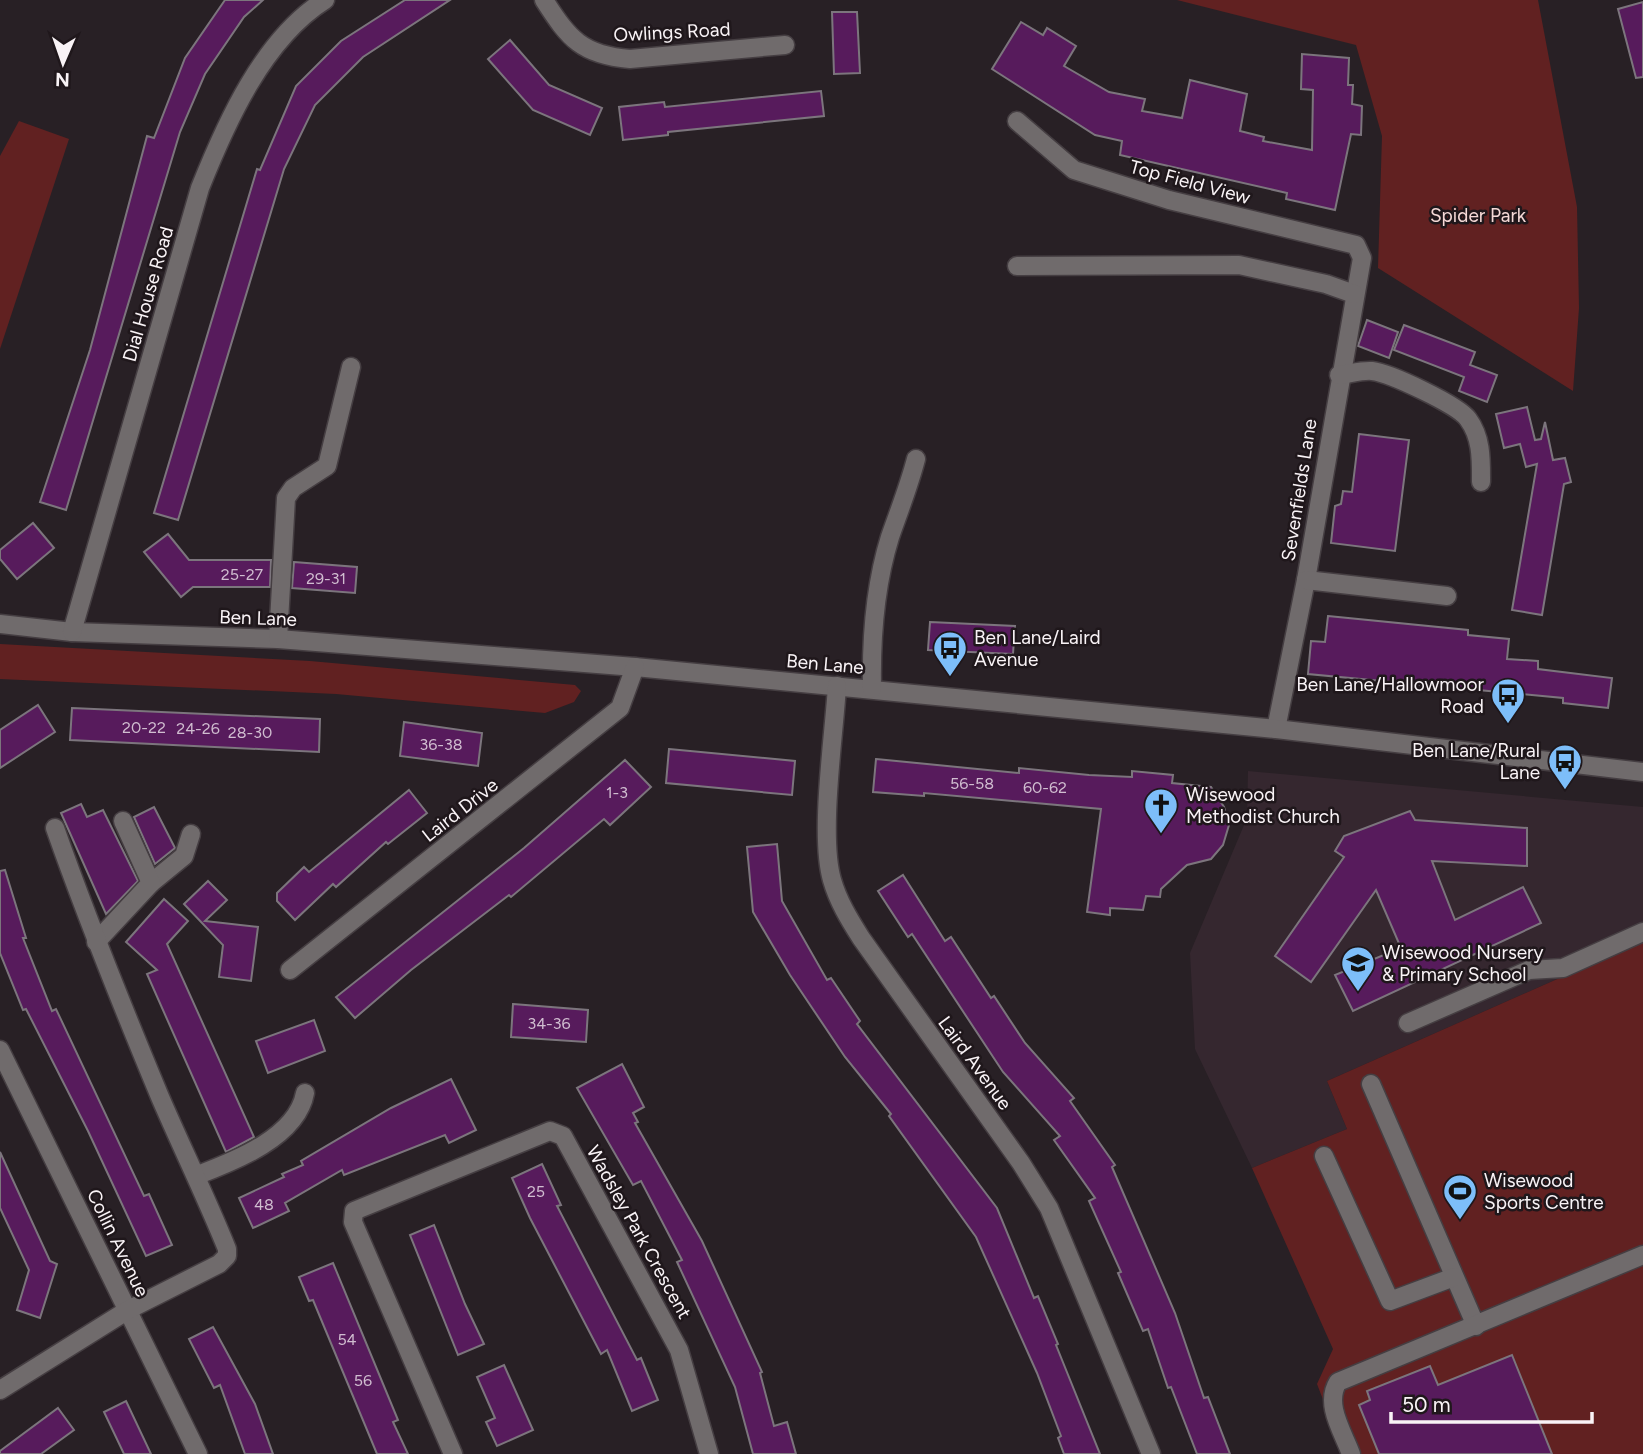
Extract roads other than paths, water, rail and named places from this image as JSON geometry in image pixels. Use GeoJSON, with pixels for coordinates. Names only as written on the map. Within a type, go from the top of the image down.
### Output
{"type":"FeatureCollection","features":[{"type":"Feature","properties":{"kind":"street","name":"Dial House Road"},"geometry":{"type":"LineString","coordinates":[[72,632],[200,188],[221,135],[251,81],[278,43],[325,0]]}},
{"type":"Feature","properties":{"kind":"street","name":"Owlings Road"},"geometry":{"type":"LineString","coordinates":[[544,0],[565,32],[583,48],[604,57],[630,59],[785,45]]}},
{"type":"Feature","properties":{"kind":"street","name":"Top Field View"},"geometry":{"type":"LineString","coordinates":[[1017,121],[1074,170],[1169,200],[1356,245],[1362,258]]}},
{"type":"Feature","properties":{"kind":"street","name":"Sevenfields Lane"},"geometry":{"type":"LineString","coordinates":[[1276,729],[1306,580],[1339,375],[1362,258]]}},
{"type":"Feature","properties":{"kind":"street"},"geometry":{"type":"LineString","coordinates":[[1017,266],[1239,265],[1326,284],[1354,294]]}},
{"type":"Feature","properties":{"kind":"street"},"geometry":{"type":"LineString","coordinates":[[278,639],[286,498],[293,488],[327,466],[351,367]]}},
{"type":"Feature","properties":{"kind":"street"},"geometry":{"type":"LineString","coordinates":[[1339,375],[1370,371],[1393,376],[1467,416],[1476,433],[1481,453],[1481,482]]}},
{"type":"Feature","properties":{"kind":"street"},"geometry":{"type":"LineString","coordinates":[[872,689],[871,653],[880,584],[890,538],[907,495],[916,459]]}},
{"type":"Feature","properties":{"kind":"street"},"geometry":{"type":"LineString","coordinates":[[1306,580],[1447,596]]}},
{"type":"Feature","properties":{"kind":"street","name":"Ben Lane"},"geometry":{"type":"LineString","coordinates":[[0,624],[72,632],[278,639],[635,667],[872,689],[1025,707],[1276,729],[1643,772]]}},
{"type":"Feature","properties":{"kind":"street","name":"Laird Drive"},"geometry":{"type":"LineString","coordinates":[[290,970],[620,709],[635,667]]}},
{"type":"Feature","properties":{"kind":"street","name":"Laird Avenue"},"geometry":{"type":"LineString","coordinates":[[837,686],[827,844],[831,878],[842,907],[861,938],[1021,1163],[1049,1208],[1152,1454]]}},
{"type":"Feature","properties":{"kind":"street"},"geometry":{"type":"LineString","coordinates":[[123,821],[151,883]]}},
{"type":"Feature","properties":{"kind":"street"},"geometry":{"type":"LineString","coordinates":[[0,1390],[128,1310],[219,1264],[226,1256],[227,1249],[198,1175],[162,1100],[96,942],[55,828]]}},
{"type":"Feature","properties":{"kind":"street"},"geometry":{"type":"LineString","coordinates":[[96,942],[151,883],[184,856],[191,834]]}},
{"type":"Feature","properties":{"kind":"street"},"geometry":{"type":"LineString","coordinates":[[1408,1023],[1529,970],[1563,968],[1643,932]]}},
{"type":"Feature","properties":{"kind":"street","name":"Collin Avenue"},"geometry":{"type":"LineString","coordinates":[[0,1050],[198,1454]]}},
{"type":"Feature","properties":{"kind":"street"},"geometry":{"type":"LineString","coordinates":[[1371,1084],[1454,1277],[1468,1329]]}},
{"type":"Feature","properties":{"kind":"street"},"geometry":{"type":"LineString","coordinates":[[198,1175],[241,1158],[290,1123],[303,1107],[305,1093]]}},
{"type":"Feature","properties":{"kind":"street","name":"Wadsley Park Crescent"},"geometry":{"type":"LineString","coordinates":[[453,1454],[353,1222],[354,1211],[550,1131],[563,1136],[679,1350],[709,1454]]}},
{"type":"Feature","properties":{"kind":"street"},"geometry":{"type":"LineString","coordinates":[[1324,1156],[1390,1301],[1454,1277]]}},
{"type":"Feature","properties":{"kind":"street"},"geometry":{"type":"LineString","coordinates":[[1351,1454],[1333,1406],[1332,1393],[1338,1382],[1643,1255]]}},
{"type":"Feature","properties":{"kind":"place","name":"Ben Lane/Laird Avenue"},"geometry":{"type":"Point","coordinates":[950,678]}},
{"type":"Feature","properties":{"kind":"place","name":"Ben Lane/Hallowmoor Road"},"geometry":{"type":"Point","coordinates":[1508,725]}},
{"type":"Feature","properties":{"kind":"place","name":"Ben Lane/Rural Lane"},"geometry":{"type":"Point","coordinates":[1565,791]}},
{"type":"Feature","properties":{"kind":"place","name":"Wisewood Methodist Church"},"geometry":{"type":"Point","coordinates":[1161,835]}},
{"type":"Feature","properties":{"kind":"place","name":"Wisewood Nursery & Primary School"},"geometry":{"type":"Point","coordinates":[1358,993]}},
{"type":"Feature","properties":{"kind":"place","name":"Wisewood Sports Centre"},"geometry":{"type":"Point","coordinates":[1460,1221]}},
{"type":"Feature","properties":{"kind":"park label","name":"Spider Park"},"geometry":{"type":"Point","coordinates":[1478,215]}}]}
